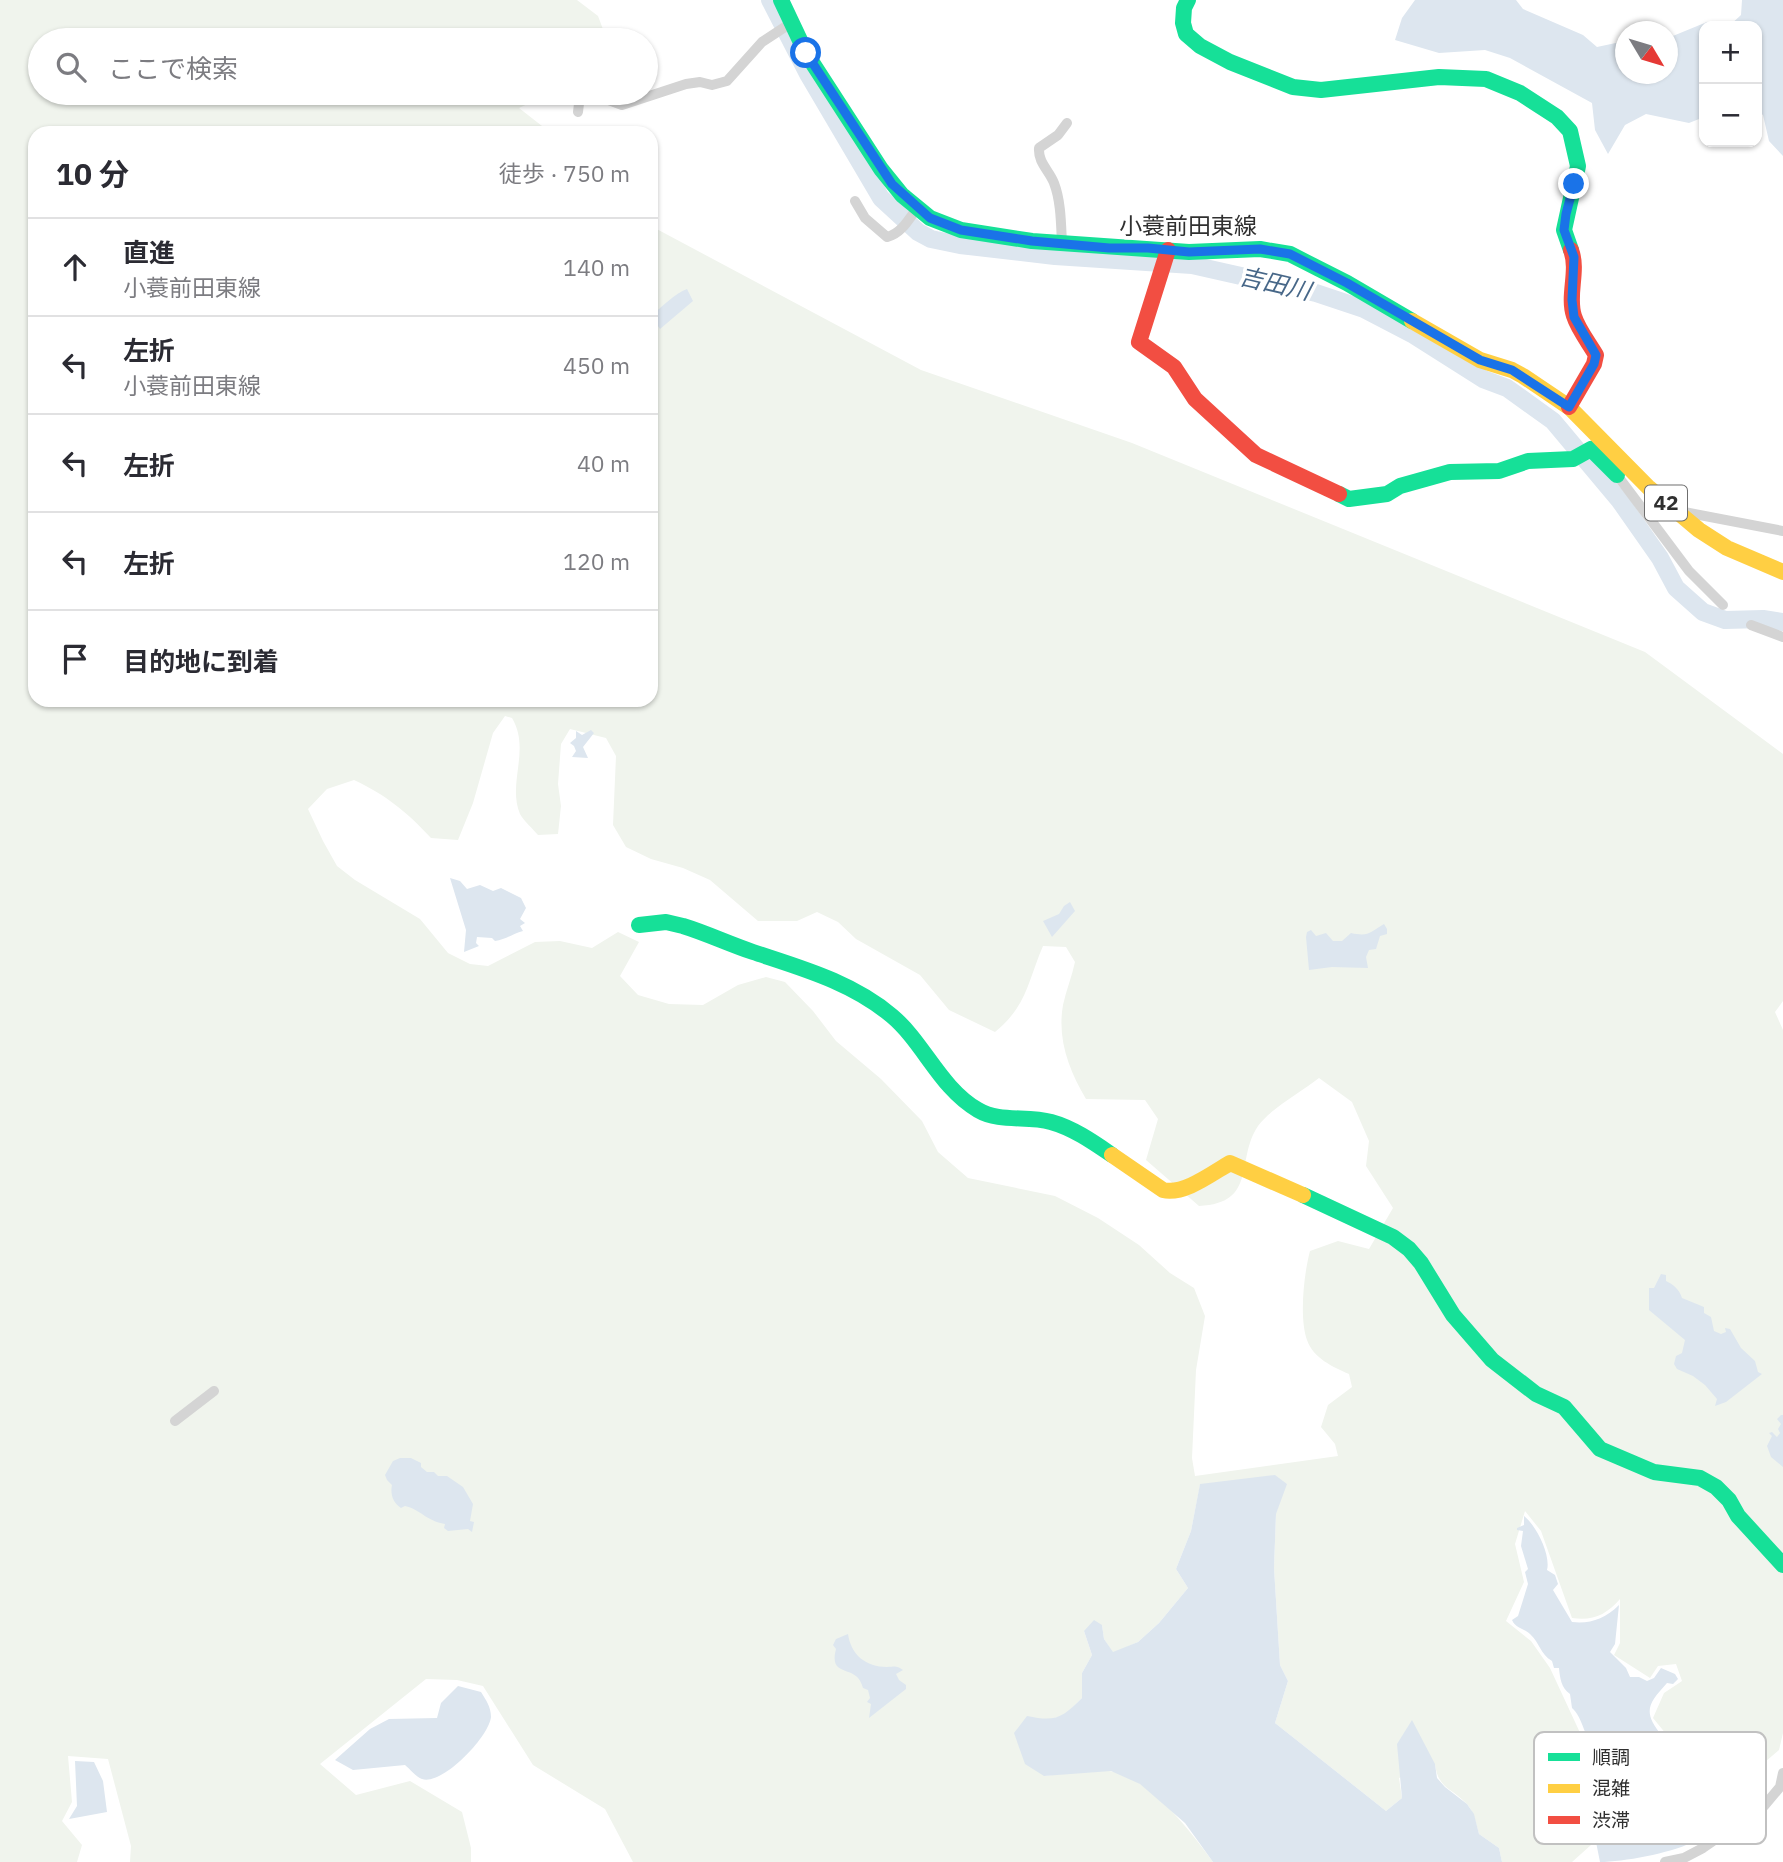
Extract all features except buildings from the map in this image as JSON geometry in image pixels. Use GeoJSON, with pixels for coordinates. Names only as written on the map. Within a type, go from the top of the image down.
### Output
{"type":"FeatureCollection","features":[{"type":"Feature","properties":{"kind":"street","name":"小蓑前田東線"},"geometry":{"type":"LineString","coordinates":[[781,0],[786,26],[881,169],[914,211],[961,230],[1062,244],[1167,252],[1260,249],[1290,254],[1347,283],[1480,360],[1512,370],[1569,407],[1623,471],[1673,510],[1727,548],[1783,572]]}},
{"type":"Feature","properties":{"kind":"street"},"geometry":{"type":"LineString","coordinates":[[1188,0],[1184,8],[1183,23],[1186,34],[1200,47],[1293,87],[1321,90],[1439,76],[1486,79],[1521,93],[1557,117],[1570,131],[1578,166],[1564,230],[1574,257],[1574,317],[1596,355],[1594,364],[1569,407]]}},
{"type":"Feature","properties":{"kind":"street"},"geometry":{"type":"LineString","coordinates":[[658,90],[686,84],[721,84],[762,42],[786,26]]}},
{"type":"Feature","properties":{"kind":"street"},"geometry":{"type":"LineString","coordinates":[[578,112],[579,105]]}},
{"type":"Feature","properties":{"kind":"street"},"geometry":{"type":"LineString","coordinates":[[1062,244],[1061,219],[1054,183],[1039,156],[1039,148],[1058,135],[1067,123]]}},
{"type":"Feature","properties":{"kind":"street"},"geometry":{"type":"LineString","coordinates":[[855,201],[865,218],[887,237],[901,230],[914,211]]}},
{"type":"Feature","properties":{"kind":"street"},"geometry":{"type":"LineString","coordinates":[[1167,252],[1139,342],[1169,362],[1195,399],[1256,455],[1349,499],[1387,494],[1400,486],[1450,472],[1499,471],[1528,461],[1573,459],[1591,449],[1623,471],[1689,571],[1723,605]]}},
{"type":"Feature","properties":{"kind":"street"},"geometry":{"type":"LineString","coordinates":[[1673,510],[1783,531]]}},
{"type":"Feature","properties":{"kind":"street"},"geometry":{"type":"LineString","coordinates":[[1751,625],[1783,637]]}},
{"type":"Feature","properties":{"kind":"street"},"geometry":{"type":"LineString","coordinates":[[639,925],[663,922],[688,926],[733,945],[782,960],[865,995],[894,1018],[961,1096],[980,1111],[997,1117],[1043,1120],[1058,1124],[1113,1156],[1163,1190],[1172,1193],[1187,1190],[1230,1163],[1393,1237],[1421,1263],[1453,1315],[1492,1360],[1536,1394],[1564,1407],[1600,1449],[1654,1472],[1700,1478],[1716,1487],[1783,1566]]}},
{"type":"Feature","properties":{"kind":"street"},"geometry":{"type":"LineString","coordinates":[[176,1422],[214,1391]]}},
{"type":"Feature","properties":{"kind":"street"},"geometry":{"type":"LineString","coordinates":[[1766,1804],[1780,1787],[1783,1773]]}},
{"type":"Feature","properties":{"kind":"street"},"geometry":{"type":"LineString","coordinates":[[1665,1862],[1684,1858],[1709,1844]]}},
{"type":"Feature","properties":{"kind":"shaded area"},"geometry":{"type":"Polygon","coordinates":[[[0,0],[577,0],[598,16],[602,28],[28,28],[28,105],[525,105],[519,108],[542,126],[28,126],[28,707],[658,707],[658,230],[921,370],[1132,443],[1645,652],[1783,754],[1783,1001],[1775,1012],[1783,1030],[1783,1733],[1779,1750],[1766,1761],[1766,1732],[1664,1732],[1653,1718],[1664,1693],[1682,1681],[1676,1664],[1658,1666],[1650,1678],[1614,1655],[1620,1643],[1620,1599],[1599,1616],[1572,1618],[1541,1531],[1525,1511],[1515,1544],[1524,1582],[1506,1621],[1531,1641],[1550,1668],[1580,1732],[1534,1732],[1534,1844],[1591,1845],[1572,1862],[1502,1862],[1499,1848],[1479,1834],[1471,1810],[1442,1783],[1435,1764],[1399,1778],[1402,1798],[1386,1811],[1275,1723],[1288,1681],[1280,1665],[1274,1568],[1276,1513],[1286,1484],[1200,1485],[1191,1531],[1176,1569],[1188,1588],[1159,1623],[1138,1642],[1113,1653],[1104,1639],[1102,1625],[1084,1631],[1092,1655],[1082,1673],[1082,1698],[1065,1715],[1048,1720],[1044,1776],[1093,1771],[1124,1775],[1139,1783],[1168,1807],[1213,1862],[633,1862],[605,1809],[533,1765],[483,1686],[457,1680],[426,1679],[320,1764],[356,1795],[410,1781],[462,1812],[471,1848],[471,1862],[130,1862],[131,1846],[108,1759],[68,1756],[72,1802],[62,1821],[82,1845],[77,1862],[0,1862],[0,0]],[[505,716],[493,733],[473,803],[458,840],[431,838],[396,805],[354,780],[327,789],[308,809],[337,866],[355,880],[420,919],[448,953],[470,964],[488,966],[535,942],[560,941],[592,948],[618,932],[639,942],[620,976],[638,995],[669,1004],[703,1005],[738,985],[766,977],[785,982],[813,1011],[836,1041],[881,1079],[922,1121],[938,1152],[968,1178],[1055,1196],[1098,1218],[1139,1245],[1170,1273],[1194,1288],[1205,1316],[1196,1370],[1192,1458],[1195,1476],[1338,1456],[1335,1444],[1321,1427],[1328,1405],[1352,1387],[1349,1374],[1319,1357],[1307,1340],[1303,1308],[1308,1260],[1310,1251],[1338,1241],[1369,1249],[1393,1208],[1366,1166],[1369,1141],[1352,1102],[1319,1078],[1278,1107],[1258,1126],[1247,1152],[1242,1178],[1230,1197],[1218,1203],[1199,1206],[1146,1160],[1158,1119],[1145,1100],[1086,1099],[1080,1088],[1063,1042],[1063,1005],[1075,962],[1066,947],[1043,946],[1020,1003],[995,1032],[949,1010],[920,975],[856,939],[838,922],[817,912],[797,921],[758,921],[710,880],[626,847],[613,825],[616,756],[606,738],[570,729],[561,744],[558,834],[538,835],[520,814],[517,802],[517,730],[512,718],[505,716]]]}},
{"type":"Feature","properties":{"kind":"shaded area"},"geometry":{"type":"Polygon","coordinates":[[[1415,0],[1516,0],[1523,9],[1583,35],[1597,47],[1615,43],[1615,84],[1678,84],[1678,34],[1699,25],[1699,119],[1689,123],[1646,114],[1625,125],[1608,154],[1595,130],[1592,103],[1510,58],[1485,50],[1439,53],[1395,40],[1402,18],[1415,0]]]}},
{"type":"Feature","properties":{"kind":"shaded area"},"geometry":{"type":"Polygon","coordinates":[[[1742,0],[1783,0],[1783,156],[1769,141],[1762,114],[1762,21],[1734,21],[1741,15],[1742,0]]]}},
{"type":"Feature","properties":{"kind":"shaded area"},"geometry":{"type":"Polygon","coordinates":[[[687,289],[693,301],[660,329],[658,310],[687,289]]]}},
{"type":"Feature","properties":{"kind":"shaded area"},"geometry":{"type":"Polygon","coordinates":[[[591,730],[594,733],[583,747],[588,758],[572,757],[576,751],[570,743],[576,738],[576,731],[582,735],[591,730]]]}},
{"type":"Feature","properties":{"kind":"shaded area"},"geometry":{"type":"Polygon","coordinates":[[[450,878],[460,881],[467,889],[480,885],[493,891],[501,888],[521,898],[526,908],[520,919],[525,923],[520,926],[523,931],[495,941],[492,938],[477,937],[476,943],[479,946],[464,952],[466,930],[450,878]]]}},
{"type":"Feature","properties":{"kind":"shaded area"},"geometry":{"type":"Polygon","coordinates":[[[1070,902],[1075,911],[1052,937],[1043,921],[1059,914],[1070,902]]]}},
{"type":"Feature","properties":{"kind":"shaded area"},"geometry":{"type":"Polygon","coordinates":[[[1384,924],[1387,934],[1380,936],[1376,949],[1369,950],[1366,957],[1368,968],[1332,967],[1309,970],[1307,932],[1311,930],[1316,936],[1326,933],[1333,941],[1342,941],[1351,933],[1366,934],[1384,924]]]}},
{"type":"Feature","properties":{"kind":"shaded area"},"geometry":{"type":"Polygon","coordinates":[[[1661,1274],[1666,1275],[1666,1281],[1676,1288],[1682,1298],[1704,1307],[1704,1313],[1711,1317],[1714,1331],[1721,1334],[1726,1332],[1725,1328],[1730,1329],[1741,1348],[1755,1361],[1758,1372],[1762,1374],[1726,1402],[1715,1406],[1717,1399],[1705,1385],[1677,1369],[1674,1364],[1676,1356],[1682,1353],[1685,1340],[1649,1310],[1649,1288],[1654,1288],[1661,1274]]]}},
{"type":"Feature","properties":{"kind":"shaded area"},"geometry":{"type":"Polygon","coordinates":[[[1781,1415],[1783,1467],[1771,1457],[1767,1446],[1772,1436],[1769,1433],[1772,1432],[1777,1437],[1780,1433],[1778,1429],[1781,1424],[1777,1419],[1781,1415]]]}},
{"type":"Feature","properties":{"kind":"shaded area"},"geometry":{"type":"Polygon","coordinates":[[[411,1458],[421,1463],[421,1467],[427,1472],[447,1476],[463,1487],[473,1504],[470,1521],[474,1522],[472,1532],[468,1529],[448,1531],[444,1528],[445,1524],[396,1504],[391,1492],[392,1485],[385,1475],[393,1461],[411,1458]]]}},
{"type":"Feature","properties":{"kind":"shaded area"},"geometry":{"type":"Polygon","coordinates":[[[1275,1475],[1287,1484],[1276,1514],[1274,1568],[1280,1665],[1288,1681],[1275,1723],[1386,1811],[1402,1798],[1397,1744],[1412,1720],[1435,1764],[1437,1778],[1467,1804],[1474,1814],[1479,1834],[1499,1848],[1502,1862],[1213,1862],[1185,1823],[1140,1784],[1111,1771],[1044,1776],[1025,1764],[1014,1733],[1027,1716],[1045,1719],[1058,1717],[1082,1698],[1082,1673],[1092,1655],[1084,1631],[1094,1620],[1102,1625],[1104,1639],[1113,1652],[1138,1642],[1159,1623],[1188,1588],[1176,1569],[1191,1531],[1200,1484],[1275,1475]]]}},
{"type":"Feature","properties":{"kind":"shaded area"},"geometry":{"type":"Polygon","coordinates":[[[1524,1516],[1542,1541],[1547,1556],[1547,1570],[1555,1575],[1558,1584],[1553,1590],[1572,1622],[1597,1620],[1619,1605],[1615,1644],[1610,1652],[1626,1668],[1630,1677],[1647,1681],[1654,1678],[1661,1668],[1675,1674],[1678,1679],[1673,1684],[1667,1683],[1650,1709],[1652,1721],[1659,1732],[1585,1732],[1572,1708],[1570,1694],[1563,1686],[1559,1668],[1554,1668],[1552,1661],[1533,1637],[1512,1620],[1518,1616],[1528,1584],[1525,1572],[1528,1569],[1521,1546],[1523,1531],[1517,1530],[1524,1525],[1524,1516]]]}},
{"type":"Feature","properties":{"kind":"shaded area"},"geometry":{"type":"Polygon","coordinates":[[[848,1634],[852,1648],[866,1662],[903,1670],[896,1674],[906,1685],[906,1689],[869,1718],[871,1704],[867,1702],[870,1698],[868,1690],[863,1688],[855,1675],[836,1665],[836,1649],[833,1645],[836,1639],[848,1634]]]}},
{"type":"Feature","properties":{"kind":"shaded area"},"geometry":{"type":"Polygon","coordinates":[[[458,1686],[481,1692],[491,1717],[474,1747],[441,1775],[422,1779],[405,1765],[353,1770],[335,1760],[370,1729],[389,1719],[437,1718],[441,1703],[458,1686]]]}},
{"type":"Feature","properties":{"kind":"shaded area"},"geometry":{"type":"Polygon","coordinates":[[[75,1761],[94,1762],[103,1781],[107,1812],[69,1819],[77,1806],[75,1761]]]}},
{"type":"Feature","properties":{"kind":"shaded area"},"geometry":{"type":"Polygon","coordinates":[[[1596,1844],[1688,1844],[1646,1856],[1600,1862],[1596,1844]]]}},
{"type":"Feature","properties":{"kind":"waterway","name":"吉田川"},"geometry":{"type":"LineString","coordinates":[[770,0],[808,74],[881,198],[918,232],[931,239],[960,245],[1055,256],[1192,265],[1316,293],[1364,309],[1412,334],[1483,379],[1507,388],[1553,421],[1620,501],[1660,558],[1676,588],[1703,612],[1725,620],[1763,619],[1783,622]]}},
{"type":"Feature","properties":{"kind":"traffic: fast"},"geometry":{"type":"LineString","coordinates":[[781,0],[806,53],[881,169],[902,195],[930,218],[961,230],[1032,241],[1189,252],[1260,249],[1290,254],[1412,321]]}},
{"type":"Feature","properties":{"kind":"traffic: fast"},"geometry":{"type":"LineString","coordinates":[[1188,0],[1184,8],[1183,23],[1186,34],[1200,46],[1230,62],[1293,87],[1321,90],[1439,77],[1486,79],[1520,93],[1557,117],[1570,131],[1578,166],[1564,230],[1571,250]]}},
{"type":"Feature","properties":{"kind":"traffic: fast"},"geometry":{"type":"LineString","coordinates":[[1339,494],[1349,499],[1387,494],[1400,486],[1450,472],[1499,471],[1528,461],[1573,459],[1591,449],[1617,475]]}},
{"type":"Feature","properties":{"kind":"traffic: fast"},"geometry":{"type":"LineString","coordinates":[[639,925],[666,922],[683,926],[843,985],[877,1004],[892,1016],[914,1039],[953,1090],[978,1110],[1004,1118],[1042,1120],[1059,1125],[1083,1136],[1112,1155]]}},
{"type":"Feature","properties":{"kind":"traffic: fast"},"geometry":{"type":"LineString","coordinates":[[1303,1195],[1393,1237],[1409,1249],[1421,1263],[1453,1315],[1492,1360],[1536,1394],[1564,1407],[1600,1449],[1654,1472],[1700,1478],[1716,1487],[1729,1500],[1738,1516],[1783,1565]]}},
{"type":"Feature","properties":{"kind":"traffic: slow"},"geometry":{"type":"LineString","coordinates":[[1412,321],[1480,360],[1523,376],[1569,407],[1649,488],[1699,530],[1727,548],[1783,572]]}},
{"type":"Feature","properties":{"kind":"traffic: slow"},"geometry":{"type":"LineString","coordinates":[[1112,1155],[1163,1190],[1188,1187],[1230,1163],[1303,1195]]}},
{"type":"Feature","properties":{"kind":"traffic: jam"},"geometry":{"type":"LineString","coordinates":[[1168,250],[1139,342],[1174,367],[1195,399],[1256,455],[1339,494]]}},
{"type":"Feature","properties":{"kind":"traffic: jam"},"geometry":{"type":"LineString","coordinates":[[1569,407],[1594,364],[1596,355],[1581,331],[1572,308],[1574,266],[1571,250]]}},
{"type":"Feature","properties":{"kind":"route"},"geometry":{"type":"LineString","coordinates":[[806,53],[892,184],[930,218],[961,230],[1032,241],[1189,252],[1260,249],[1290,254],[1347,283],[1480,360],[1497,364],[1523,376],[1569,407],[1594,364],[1596,355],[1574,317],[1574,257],[1564,230],[1574,184]]}}]}
